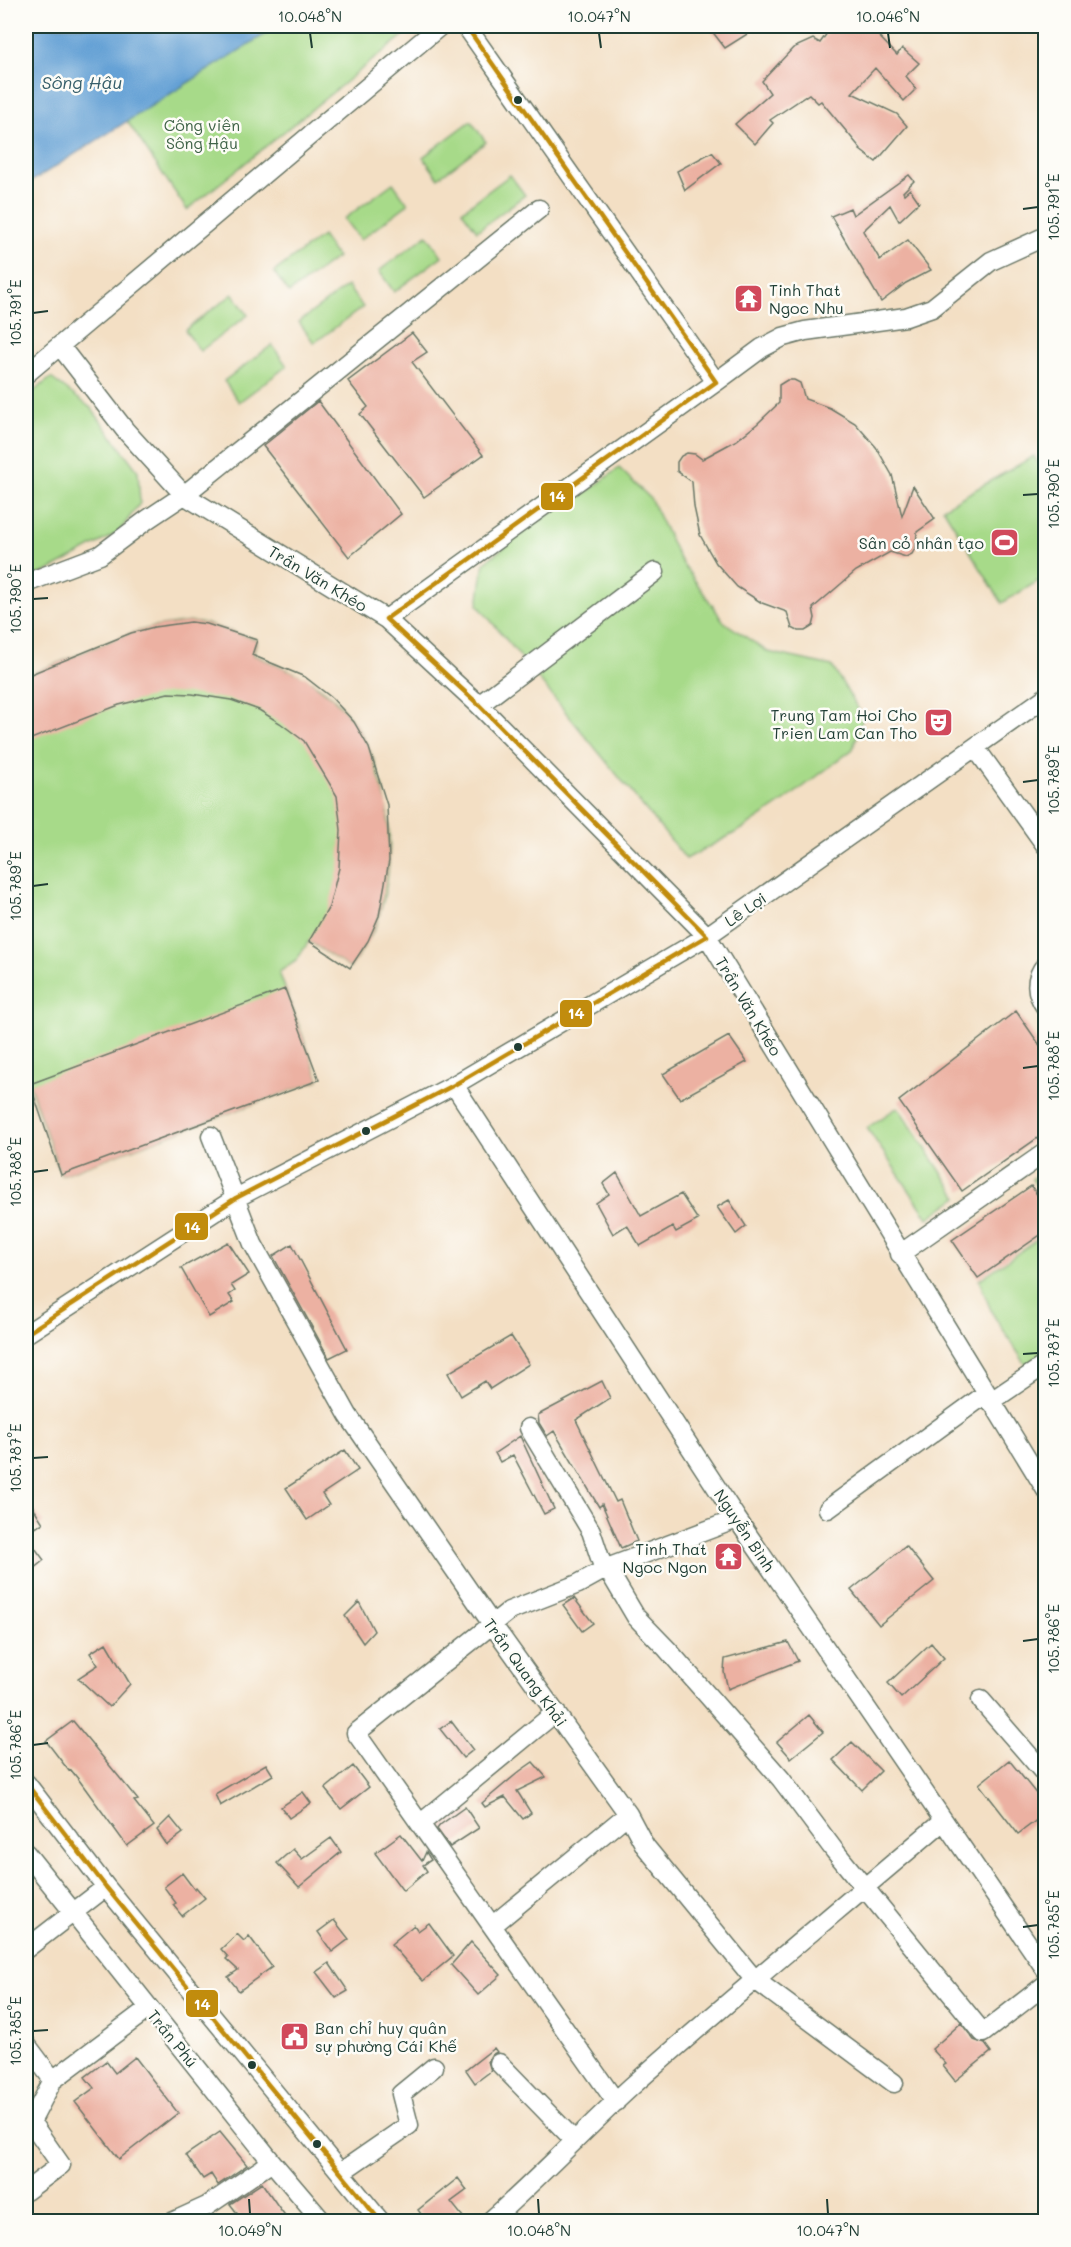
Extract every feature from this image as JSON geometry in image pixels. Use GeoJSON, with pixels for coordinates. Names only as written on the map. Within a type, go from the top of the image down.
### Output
{"type":"FeatureCollection","features":[{"type":"Feature","properties":{"kind":"street"},"geometry":{"type":"LineString","coordinates":[[26,374],[440,26]]}},
{"type":"Feature","properties":{"kind":"street"},"geometry":{"type":"LineString","coordinates":[[466,26],[716,382]]}},
{"type":"Feature","properties":{"kind":"street"},"geometry":{"type":"LineString","coordinates":[[26,583],[100,555],[184,495],[539,209]]}},
{"type":"Feature","properties":{"kind":"street"},"geometry":{"type":"LineString","coordinates":[[386,619],[762,348],[805,331],[906,317],[932,308],[991,261],[1046,236]]}},
{"type":"Feature","properties":{"kind":"street","name":"Trần Văn Khéo"},"geometry":{"type":"LineString","coordinates":[[60,346],[124,430],[184,495],[386,619],[479,705],[707,936],[1046,1490]]}},
{"type":"Feature","properties":{"kind":"street"},"geometry":{"type":"LineString","coordinates":[[479,705],[655,572]]}},
{"type":"Feature","properties":{"kind":"street","name":"Lê Lợi"},"geometry":{"type":"LineString","coordinates":[[26,1334],[236,1198],[454,1084],[707,936],[1046,697]]}},
{"type":"Feature","properties":{"kind":"street"},"geometry":{"type":"LineString","coordinates":[[975,747],[1046,846]]}},
{"type":"Feature","properties":{"kind":"street"},"geometry":{"type":"LineString","coordinates":[[1046,964],[1037,979],[1037,991],[1046,1008]]}},
{"type":"Feature","properties":{"kind":"street","name":"Nguyễn Bình"},"geometry":{"type":"LineString","coordinates":[[454,1084],[737,1519],[1046,1970]]}},
{"type":"Feature","properties":{"kind":"street","name":"Trần Quang Khải"},"geometry":{"type":"LineString","coordinates":[[211,1136],[253,1244],[348,1415],[492,1624],[628,1814],[645,1846],[754,1979],[894,2083]]}},
{"type":"Feature","properties":{"kind":"street"},"geometry":{"type":"LineString","coordinates":[[900,1254],[1046,1152]]}},
{"type":"Feature","properties":{"kind":"street"},"geometry":{"type":"LineString","coordinates":[[828,1509],[988,1398],[1046,1364]]}},
{"type":"Feature","properties":{"kind":"street"},"geometry":{"type":"LineString","coordinates":[[529,1428],[591,1532],[605,1569],[636,1617],[781,1779],[864,1887],[983,2033],[1046,1984]]}},
{"type":"Feature","properties":{"kind":"street"},"geometry":{"type":"LineString","coordinates":[[616,2102],[356,1733],[509,1611],[578,1584],[605,1569],[737,1519]]}},
{"type":"Feature","properties":{"kind":"street"},"geometry":{"type":"LineString","coordinates":[[981,1700],[1046,1775]]}},
{"type":"Feature","properties":{"kind":"street"},"geometry":{"type":"LineString","coordinates":[[420,1824],[556,1712]]}},
{"type":"Feature","properties":{"kind":"street"},"geometry":{"type":"LineString","coordinates":[[26,1783],[106,1887],[381,2222]]}},
{"type":"Feature","properties":{"kind":"street"},"geometry":{"type":"LineString","coordinates":[[492,1926],[628,1814]]}},
{"type":"Feature","properties":{"kind":"street"},"geometry":{"type":"LineString","coordinates":[[489,2222],[616,2102],[754,1979],[943,1821]]}},
{"type":"Feature","properties":{"kind":"street","name":"Trần Phú"},"geometry":{"type":"LineString","coordinates":[[26,1853],[272,2162],[323,2222]]}},
{"type":"Feature","properties":{"kind":"street"},"geometry":{"type":"LineString","coordinates":[[26,1949],[106,1887]]}},
{"type":"Feature","properties":{"kind":"street"},"geometry":{"type":"LineString","coordinates":[[27,2187],[61,2165],[31,2122],[53,2080],[149,2008]]}},
{"type":"Feature","properties":{"kind":"street"},"geometry":{"type":"LineString","coordinates":[[26,2044],[53,2080]]}},
{"type":"Feature","properties":{"kind":"street"},"geometry":{"type":"LineString","coordinates":[[499,2063],[575,2141]]}},
{"type":"Feature","properties":{"kind":"street"},"geometry":{"type":"LineString","coordinates":[[341,2172],[409,2125],[401,2094],[434,2067]]}},
{"type":"Feature","properties":{"kind":"street"},"geometry":{"type":"LineString","coordinates":[[172,2222],[207,2206],[272,2162]]}},
{"type":"Feature","properties":{"kind":"green space","name":"Công viên Sông Hậu"},"geometry":{"type":"Polygon","coordinates":[[[278,26],[415,26],[187,210],[127,121],[278,26]]]}},
{"type":"Feature","properties":{"kind":"green space"},"geometry":{"type":"Polygon","coordinates":[[[471,121],[486,142],[438,178],[423,157],[471,121]]]}},
{"type":"Feature","properties":{"kind":"green space"},"geometry":{"type":"Polygon","coordinates":[[[510,175],[525,195],[477,231],[462,211],[510,175]]]}},
{"type":"Feature","properties":{"kind":"green space"},"geometry":{"type":"Polygon","coordinates":[[[393,183],[408,204],[360,240],[344,219],[393,183]]]}},
{"type":"Feature","properties":{"kind":"green space"},"geometry":{"type":"Polygon","coordinates":[[[427,235],[442,256],[394,292],[379,271],[427,235]]]}},
{"type":"Feature","properties":{"kind":"green space"},"geometry":{"type":"Polygon","coordinates":[[[322,236],[337,257],[289,293],[274,272],[322,236]]]}},
{"type":"Feature","properties":{"kind":"green space"},"geometry":{"type":"Polygon","coordinates":[[[347,286],[363,307],[314,343],[299,322],[347,286]]]}},
{"type":"Feature","properties":{"kind":"green space"},"geometry":{"type":"Polygon","coordinates":[[[233,294],[248,315],[200,351],[185,330],[233,294]]]}},
{"type":"Feature","properties":{"kind":"green space"},"geometry":{"type":"Polygon","coordinates":[[[272,345],[287,366],[239,402],[224,381],[272,345]]]}},
{"type":"Feature","properties":{"kind":"green space"},"geometry":{"type":"Polygon","coordinates":[[[51,378],[91,408],[138,471],[140,503],[119,532],[46,572],[26,579],[26,397],[51,378]]]}},
{"type":"Feature","properties":{"kind":"green space","name":"Sân cỏ nhân tạo"},"geometry":{"type":"Polygon","coordinates":[[[1034,456],[1045,476],[1045,577],[1002,603],[943,508],[1034,456]]]}},
{"type":"Feature","properties":{"kind":"green space"},"geometry":{"type":"Polygon","coordinates":[[[619,468],[650,498],[679,558],[724,622],[768,652],[832,666],[863,717],[853,749],[783,802],[744,828],[686,859],[478,605],[484,563],[538,521],[591,489],[619,468]]]}},
{"type":"Feature","properties":{"kind":"green space"},"geometry":{"type":"Polygon","coordinates":[[[191,622],[207,624],[257,640],[253,655],[315,684],[333,698],[352,720],[367,745],[378,772],[385,801],[389,830],[386,888],[373,930],[350,968],[309,941],[296,961],[279,972],[319,1080],[61,1175],[26,1075],[26,676],[131,633],[191,622]]]}},
{"type":"Feature","properties":{"kind":"green space"},"geometry":{"type":"Polygon","coordinates":[[[898,1107],[958,1197],[928,1218],[867,1128],[898,1107]]]}},
{"type":"Feature","properties":{"kind":"green space"},"geometry":{"type":"Polygon","coordinates":[[[1045,1170],[1045,1198],[1032,1179],[1045,1170]]]}},
{"type":"Feature","properties":{"kind":"green space"},"geometry":{"type":"Polygon","coordinates":[[[1045,1234],[1045,1356],[1028,1368],[992,1313],[979,1280],[1045,1234]]]}},
{"type":"Feature","properties":{"kind":"water","name":"Sông Hậu"},"geometry":{"type":"Polygon","coordinates":[[[26,26],[278,26],[26,185],[26,26]]]}},
{"type":"Feature","properties":{"kind":"building"},"geometry":{"type":"Polygon","coordinates":[[[708,26],[760,26],[725,48],[708,26]]]}},
{"type":"Feature","properties":{"kind":"building"},"geometry":{"type":"Polygon","coordinates":[[[832,26],[869,26],[897,55],[902,48],[919,63],[906,76],[916,89],[904,101],[875,68],[852,93],[897,114],[907,126],[876,162],[860,150],[821,101],[818,103],[809,94],[770,120],[773,123],[755,144],[735,124],[770,93],[762,81],[793,48],[813,39],[820,43],[832,26]]]}},
{"type":"Feature","properties":{"kind":"building"},"geometry":{"type":"Polygon","coordinates":[[[712,152],[721,163],[685,190],[677,171],[712,152]]]}},
{"type":"Feature","properties":{"kind":"building"},"geometry":{"type":"Polygon","coordinates":[[[909,175],[914,181],[903,192],[904,194],[910,189],[919,202],[899,221],[890,205],[863,231],[880,260],[908,240],[931,270],[906,283],[881,302],[831,216],[850,208],[853,215],[909,175]]]}},
{"type":"Feature","properties":{"kind":"building"},"geometry":{"type":"Polygon","coordinates":[[[412,333],[427,352],[412,362],[483,455],[424,497],[360,414],[368,407],[348,381],[412,333]]]}},
{"type":"Feature","properties":{"kind":"building"},"geometry":{"type":"Polygon","coordinates":[[[787,380],[800,383],[805,399],[830,408],[855,423],[876,447],[892,475],[902,516],[913,486],[935,519],[917,532],[916,547],[912,554],[906,557],[890,552],[856,571],[813,608],[815,618],[813,626],[805,631],[792,628],[787,612],[762,603],[737,587],[716,563],[700,535],[692,482],[677,471],[677,462],[681,456],[687,453],[695,454],[702,459],[737,440],[757,424],[779,403],[779,385],[787,380]]]}},
{"type":"Feature","properties":{"kind":"building"},"geometry":{"type":"Polygon","coordinates":[[[318,401],[401,514],[349,557],[263,446],[318,401]]]}},
{"type":"Feature","properties":{"kind":"building"},"geometry":{"type":"Polygon","coordinates":[[[191,622],[207,624],[257,640],[252,655],[305,677],[332,698],[354,722],[369,748],[387,805],[389,861],[379,916],[368,941],[350,968],[309,941],[329,907],[339,868],[341,830],[337,796],[304,741],[280,723],[259,710],[231,700],[168,693],[119,705],[26,741],[26,676],[131,633],[191,622]]]}},
{"type":"Feature","properties":{"kind":"building"},"geometry":{"type":"Polygon","coordinates":[[[285,989],[319,1080],[61,1175],[30,1084],[285,989]]]}},
{"type":"Feature","properties":{"kind":"building"},"geometry":{"type":"Polygon","coordinates":[[[1016,1011],[1046,1054],[1046,1132],[962,1191],[899,1101],[1016,1011]]]}},
{"type":"Feature","properties":{"kind":"building"},"geometry":{"type":"Polygon","coordinates":[[[729,1036],[747,1062],[680,1099],[663,1074],[729,1036]]]}},
{"type":"Feature","properties":{"kind":"building"},"geometry":{"type":"Polygon","coordinates":[[[617,1173],[641,1216],[681,1194],[698,1220],[676,1232],[673,1227],[640,1246],[627,1225],[613,1234],[596,1203],[609,1194],[603,1184],[617,1173]]]}},
{"type":"Feature","properties":{"kind":"building"},"geometry":{"type":"Polygon","coordinates":[[[1031,1186],[1046,1207],[1046,1231],[978,1278],[952,1240],[1031,1186]]]}},
{"type":"Feature","properties":{"kind":"building"},"geometry":{"type":"Polygon","coordinates":[[[729,1200],[746,1226],[736,1234],[717,1207],[729,1200]]]}},
{"type":"Feature","properties":{"kind":"building"},"geometry":{"type":"Polygon","coordinates":[[[228,1242],[249,1274],[231,1285],[235,1291],[229,1295],[234,1302],[209,1317],[181,1268],[228,1242]]]}},
{"type":"Feature","properties":{"kind":"building"},"geometry":{"type":"Polygon","coordinates":[[[292,1244],[347,1349],[329,1358],[273,1256],[292,1244]]]}},
{"type":"Feature","properties":{"kind":"building"},"geometry":{"type":"Polygon","coordinates":[[[511,1336],[529,1364],[490,1389],[485,1381],[461,1396],[448,1373],[511,1336]]]}},
{"type":"Feature","properties":{"kind":"building"},"geometry":{"type":"Polygon","coordinates":[[[602,1381],[610,1398],[576,1420],[616,1502],[620,1500],[637,1541],[621,1548],[602,1504],[599,1507],[554,1431],[547,1436],[539,1423],[538,1415],[602,1381]]]}},
{"type":"Feature","properties":{"kind":"building"},"geometry":{"type":"Polygon","coordinates":[[[520,1436],[554,1509],[544,1514],[513,1455],[500,1462],[495,1453],[520,1436]]]}},
{"type":"Feature","properties":{"kind":"building"},"geometry":{"type":"Polygon","coordinates":[[[345,1450],[358,1470],[322,1494],[329,1505],[307,1520],[286,1488],[345,1450]]]}},
{"type":"Feature","properties":{"kind":"building"},"geometry":{"type":"Polygon","coordinates":[[[26,1496],[43,1523],[26,1534],[26,1496]]]}},
{"type":"Feature","properties":{"kind":"building"},"geometry":{"type":"Polygon","coordinates":[[[26,1536],[44,1560],[33,1569],[26,1560],[26,1536]]]}},
{"type":"Feature","properties":{"kind":"building"},"geometry":{"type":"Polygon","coordinates":[[[906,1546],[934,1581],[879,1625],[851,1590],[906,1546]]]}},
{"type":"Feature","properties":{"kind":"building"},"geometry":{"type":"Polygon","coordinates":[[[574,1598],[593,1623],[582,1631],[563,1605],[574,1598]]]}},
{"type":"Feature","properties":{"kind":"building"},"geometry":{"type":"Polygon","coordinates":[[[359,1602],[374,1631],[363,1643],[345,1616],[359,1602]]]}},
{"type":"Feature","properties":{"kind":"building"},"geometry":{"type":"Polygon","coordinates":[[[788,1642],[798,1661],[728,1689],[724,1672],[725,1659],[788,1642]]]}},
{"type":"Feature","properties":{"kind":"building"},"geometry":{"type":"Polygon","coordinates":[[[106,1643],[130,1684],[109,1707],[78,1678],[98,1665],[90,1653],[106,1643]]]}},
{"type":"Feature","properties":{"kind":"building"},"geometry":{"type":"Polygon","coordinates":[[[931,1643],[944,1658],[901,1698],[888,1683],[931,1643]]]}},
{"type":"Feature","properties":{"kind":"building"},"geometry":{"type":"Polygon","coordinates":[[[809,1715],[823,1732],[791,1758],[777,1742],[809,1715]]]}},
{"type":"Feature","properties":{"kind":"building"},"geometry":{"type":"Polygon","coordinates":[[[73,1721],[138,1800],[134,1801],[154,1826],[127,1846],[79,1780],[71,1770],[69,1771],[46,1741],[73,1721]]]}},
{"type":"Feature","properties":{"kind":"building"},"geometry":{"type":"Polygon","coordinates":[[[451,1721],[473,1750],[463,1758],[440,1729],[451,1721]]]}},
{"type":"Feature","properties":{"kind":"building"},"geometry":{"type":"Polygon","coordinates":[[[852,1742],[881,1771],[862,1790],[833,1760],[852,1742]]]}},
{"type":"Feature","properties":{"kind":"building"},"geometry":{"type":"Polygon","coordinates":[[[1009,1760],[1046,1806],[1046,1813],[1018,1834],[979,1784],[1009,1760]]]}},
{"type":"Feature","properties":{"kind":"building"},"geometry":{"type":"Polygon","coordinates":[[[533,1762],[546,1777],[517,1791],[531,1813],[523,1819],[505,1797],[485,1807],[482,1803],[533,1762]]]}},
{"type":"Feature","properties":{"kind":"building"},"geometry":{"type":"Polygon","coordinates":[[[266,1764],[273,1775],[220,1806],[215,1794],[266,1764]]]}},
{"type":"Feature","properties":{"kind":"building"},"geometry":{"type":"Polygon","coordinates":[[[353,1766],[369,1787],[341,1809],[325,1789],[353,1766]]]}},
{"type":"Feature","properties":{"kind":"building"},"geometry":{"type":"Polygon","coordinates":[[[303,1792],[311,1803],[289,1818],[281,1807],[303,1792]]]}},
{"type":"Feature","properties":{"kind":"building"},"geometry":{"type":"Polygon","coordinates":[[[465,1807],[479,1828],[450,1847],[437,1829],[465,1807]]]}},
{"type":"Feature","properties":{"kind":"building"},"geometry":{"type":"Polygon","coordinates":[[[170,1817],[183,1833],[167,1845],[157,1830],[170,1817]]]}},
{"type":"Feature","properties":{"kind":"building"},"geometry":{"type":"Polygon","coordinates":[[[401,1834],[422,1861],[426,1852],[431,1860],[423,1865],[427,1871],[403,1891],[375,1853],[401,1834]]]}},
{"type":"Feature","properties":{"kind":"building"},"geometry":{"type":"Polygon","coordinates":[[[331,1838],[341,1852],[299,1887],[277,1863],[293,1849],[302,1859],[331,1838]]]}},
{"type":"Feature","properties":{"kind":"building"},"geometry":{"type":"Polygon","coordinates":[[[182,1873],[194,1889],[196,1887],[205,1898],[182,1916],[173,1905],[176,1903],[164,1887],[182,1873]]]}},
{"type":"Feature","properties":{"kind":"building"},"geometry":{"type":"Polygon","coordinates":[[[334,1920],[349,1939],[332,1952],[318,1932],[334,1920]]]}},
{"type":"Feature","properties":{"kind":"building"},"geometry":{"type":"Polygon","coordinates":[[[429,1923],[453,1956],[423,1981],[391,1944],[414,1925],[418,1931],[429,1923]]]}},
{"type":"Feature","properties":{"kind":"building"},"geometry":{"type":"Polygon","coordinates":[[[237,1934],[244,1941],[249,1936],[272,1967],[239,1991],[228,1977],[238,1970],[226,1959],[228,1957],[221,1949],[237,1934]]]}},
{"type":"Feature","properties":{"kind":"building"},"geometry":{"type":"Polygon","coordinates":[[[471,1942],[501,1975],[478,1995],[451,1965],[471,1942]]]}},
{"type":"Feature","properties":{"kind":"building"},"geometry":{"type":"Polygon","coordinates":[[[329,1963],[348,1991],[336,1998],[316,1972],[329,1963]]]}},
{"type":"Feature","properties":{"kind":"building"},"geometry":{"type":"Polygon","coordinates":[[[961,2023],[974,2040],[985,2044],[991,2052],[955,2081],[943,2066],[946,2064],[932,2049],[961,2023]]]}},
{"type":"Feature","properties":{"kind":"building"},"geometry":{"type":"Polygon","coordinates":[[[494,2048],[497,2052],[491,2055],[488,2061],[491,2071],[475,2083],[466,2070],[494,2048]]]}},
{"type":"Feature","properties":{"kind":"building"},"geometry":{"type":"Polygon","coordinates":[[[135,2057],[178,2113],[119,2159],[75,2102],[94,2088],[85,2077],[106,2061],[115,2073],[135,2057]]]}},
{"type":"Feature","properties":{"kind":"building"},"geometry":{"type":"Polygon","coordinates":[[[220,2132],[247,2165],[218,2185],[211,2174],[203,2179],[186,2155],[220,2132]]]}},
{"type":"Feature","properties":{"kind":"building"},"geometry":{"type":"Polygon","coordinates":[[[458,2178],[467,2190],[451,2202],[467,2222],[427,2222],[418,2210],[458,2178]]]}},
{"type":"Feature","properties":{"kind":"building"},"geometry":{"type":"Polygon","coordinates":[[[262,2183],[290,2222],[243,2222],[230,2204],[262,2183]]]}},
{"type":"Feature","properties":{"kind":"transit line","name":"14"},"geometry":{"type":"LineString","coordinates":[[386,619],[716,382],[466,26]]}},
{"type":"Feature","properties":{"kind":"transit line","name":"14"},"geometry":{"type":"LineString","coordinates":[[386,619],[479,705],[707,936]]}},
{"type":"Feature","properties":{"kind":"transit line","name":"14"},"geometry":{"type":"LineString","coordinates":[[26,1334],[236,1198],[454,1085],[707,936]]}},
{"type":"Feature","properties":{"kind":"transit line","name":"14"},"geometry":{"type":"LineString","coordinates":[[26,1783],[106,1887],[381,2222]]}},
{"type":"Feature","properties":{"kind":"place","name":"Tinh That Ngoc Nhu"},"geometry":{"type":"Point","coordinates":[748,298]}},
{"type":"Feature","properties":{"kind":"place","name":"Sân cỏ nhân tạo"},"geometry":{"type":"Point","coordinates":[1005,542]}},
{"type":"Feature","properties":{"kind":"place","name":"Trung Tam Hoi Cho Trien Lam Can Tho"},"geometry":{"type":"Point","coordinates":[938,723]}},
{"type":"Feature","properties":{"kind":"place","name":"Tinh That Ngoc Ngon"},"geometry":{"type":"Point","coordinates":[728,1557]}},
{"type":"Feature","properties":{"kind":"place","name":"Ban chỉ huy quân sự phường Cái Khế"},"geometry":{"type":"Point","coordinates":[294,2036]}}]}
